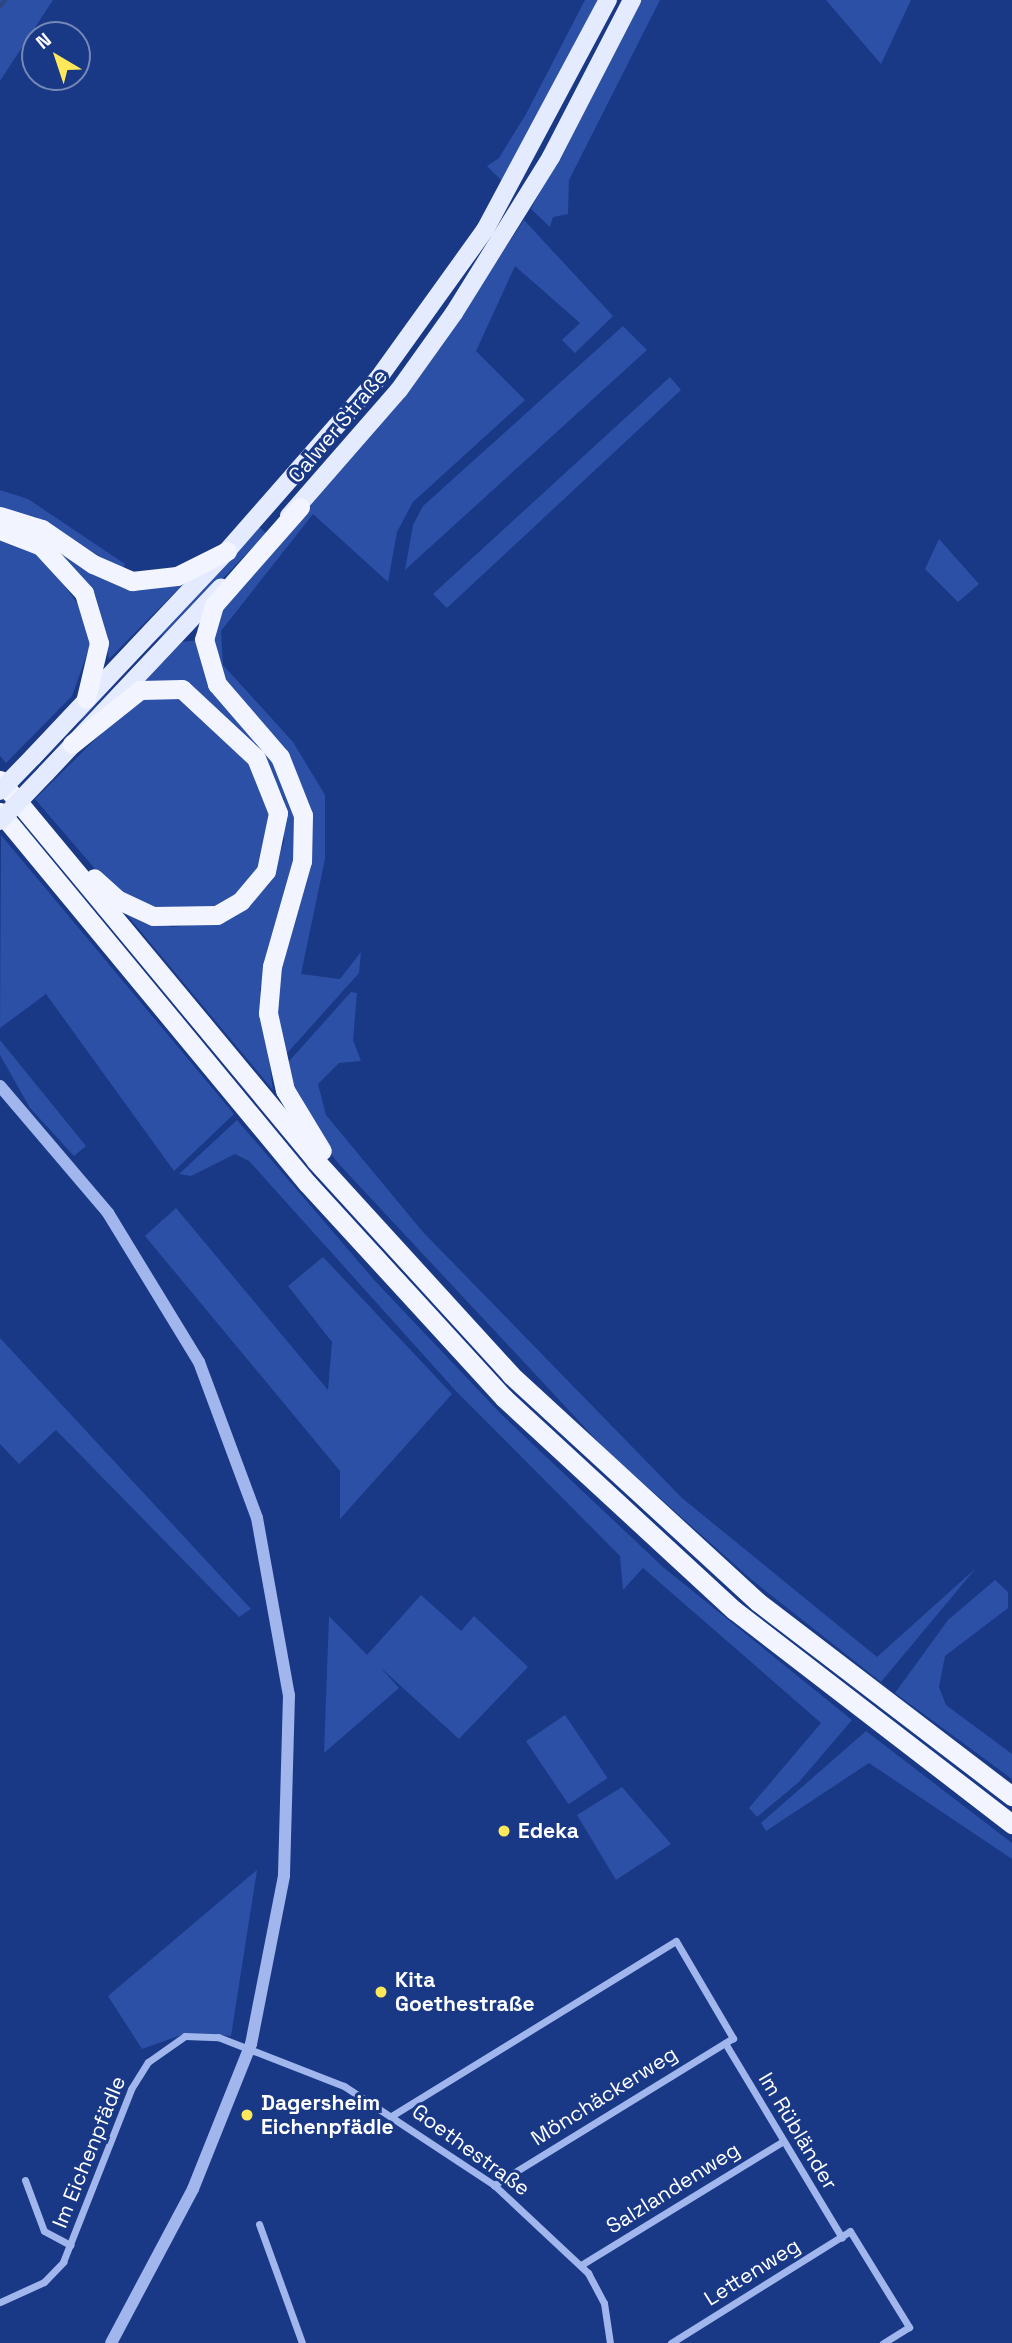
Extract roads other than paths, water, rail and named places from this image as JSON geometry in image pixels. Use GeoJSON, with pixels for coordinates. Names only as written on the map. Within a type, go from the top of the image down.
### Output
{"type":"FeatureCollection","features":[{"type":"Feature","properties":{"kind":"highway"},"geometry":{"type":"LineString","coordinates":[[300,508],[214,605],[204,639],[216,684],[281,757],[298,795],[302,861],[272,966],[272,1044],[293,1109],[350,1200]]}},
{"type":"Feature","properties":{"kind":"highway"},"geometry":{"type":"LineString","coordinates":[[0,516],[42,528],[93,564],[132,581],[177,576],[227,551]]}},
{"type":"Feature","properties":{"kind":"highway"},"geometry":{"type":"LineString","coordinates":[[0,530],[41,546],[84,593],[99,643],[86,698]]}},
{"type":"Feature","properties":{"kind":"highway"},"geometry":{"type":"LineString","coordinates":[[58,849],[133,909],[190,919],[241,901],[266,871],[278,832],[274,793],[262,767],[182,689],[140,690],[72,744]]}},
{"type":"Feature","properties":{"kind":"highway"},"geometry":{"type":"LineString","coordinates":[[0,780],[350,1200],[512,1376],[665,1522],[828,1658],[1012,1796]]}},
{"type":"Feature","properties":{"kind":"highway"},"geometry":{"type":"LineString","coordinates":[[0,812],[329,1209],[528,1422],[743,1617],[1012,1824]]}},
{"type":"Feature","properties":{"kind":"highway"},"geometry":{"type":"LineString","coordinates":[[0,823],[26,844]]}},
{"type":"Feature","properties":{"kind":"main road","name":"Calwer Straße"},"geometry":{"type":"LineString","coordinates":[[0,791],[227,551],[324,444],[449,284],[533,148],[608,0]]}},
{"type":"Feature","properties":{"kind":"main road","name":"Calwer Straße"},"geometry":{"type":"LineString","coordinates":[[0,823],[72,744],[300,508],[398,390],[495,252],[632,0]]}},
{"type":"Feature","properties":{"kind":"street"},"geometry":{"type":"LineString","coordinates":[[0,1086],[124,1237],[180,1325],[218,1406],[257,1518],[282,1635],[291,1756],[285,1863],[251,2044],[188,2200],[111,2343]]}},
{"type":"Feature","properties":{"kind":"street"},"geometry":{"type":"LineString","coordinates":[[0,1094],[12,1103]]}},
{"type":"Feature","properties":{"kind":"street","name":"Mönchäckerweg"},"geometry":{"type":"LineString","coordinates":[[393,2115],[676,1941],[733,2038],[494,2185]]}},
{"type":"Feature","properties":{"kind":"street","name":"Im Eichenpfädle"},"geometry":{"type":"LineString","coordinates":[[0,2302],[57,2272],[131,2088],[148,2062],[185,2036],[251,2044]]}},
{"type":"Feature","properties":{"kind":"street","name":"Im Rübländer"},"geometry":{"type":"LineString","coordinates":[[725,2043],[842,2238]]}},
{"type":"Feature","properties":{"kind":"street","name":"Goethestraße"},"geometry":{"type":"LineString","coordinates":[[251,2044],[393,2115],[494,2185],[581,2265],[604,2303],[610,2343]]}},
{"type":"Feature","properties":{"kind":"street","name":"Salzlandenweg"},"geometry":{"type":"LineString","coordinates":[[581,2265],[783,2141]]}},
{"type":"Feature","properties":{"kind":"street","name":"Im Eichenpfädle"},"geometry":{"type":"LineString","coordinates":[[25,2180],[44,2231],[70,2245]]}},
{"type":"Feature","properties":{"kind":"street"},"geometry":{"type":"LineString","coordinates":[[259,2224],[302,2343]]}},
{"type":"Feature","properties":{"kind":"street","name":"Lettenweg"},"geometry":{"type":"LineString","coordinates":[[671,2343],[850,2231],[909,2327],[883,2343]]}},
{"type":"Feature","properties":{"kind":"waterway"},"geometry":{"type":"LineString","coordinates":[[0,7],[5,0]]}},
{"type":"Feature","properties":{"kind":"place","name":"Edeka"},"geometry":{"type":"Point","coordinates":[504,1831]}},
{"type":"Feature","properties":{"kind":"place","name":"Kita Goethestraße"},"geometry":{"type":"Point","coordinates":[381,1992]}},
{"type":"Feature","properties":{"kind":"place","name":"Dagersheim Eichenpfädle"},"geometry":{"type":"Point","coordinates":[247,2115]}}]}
